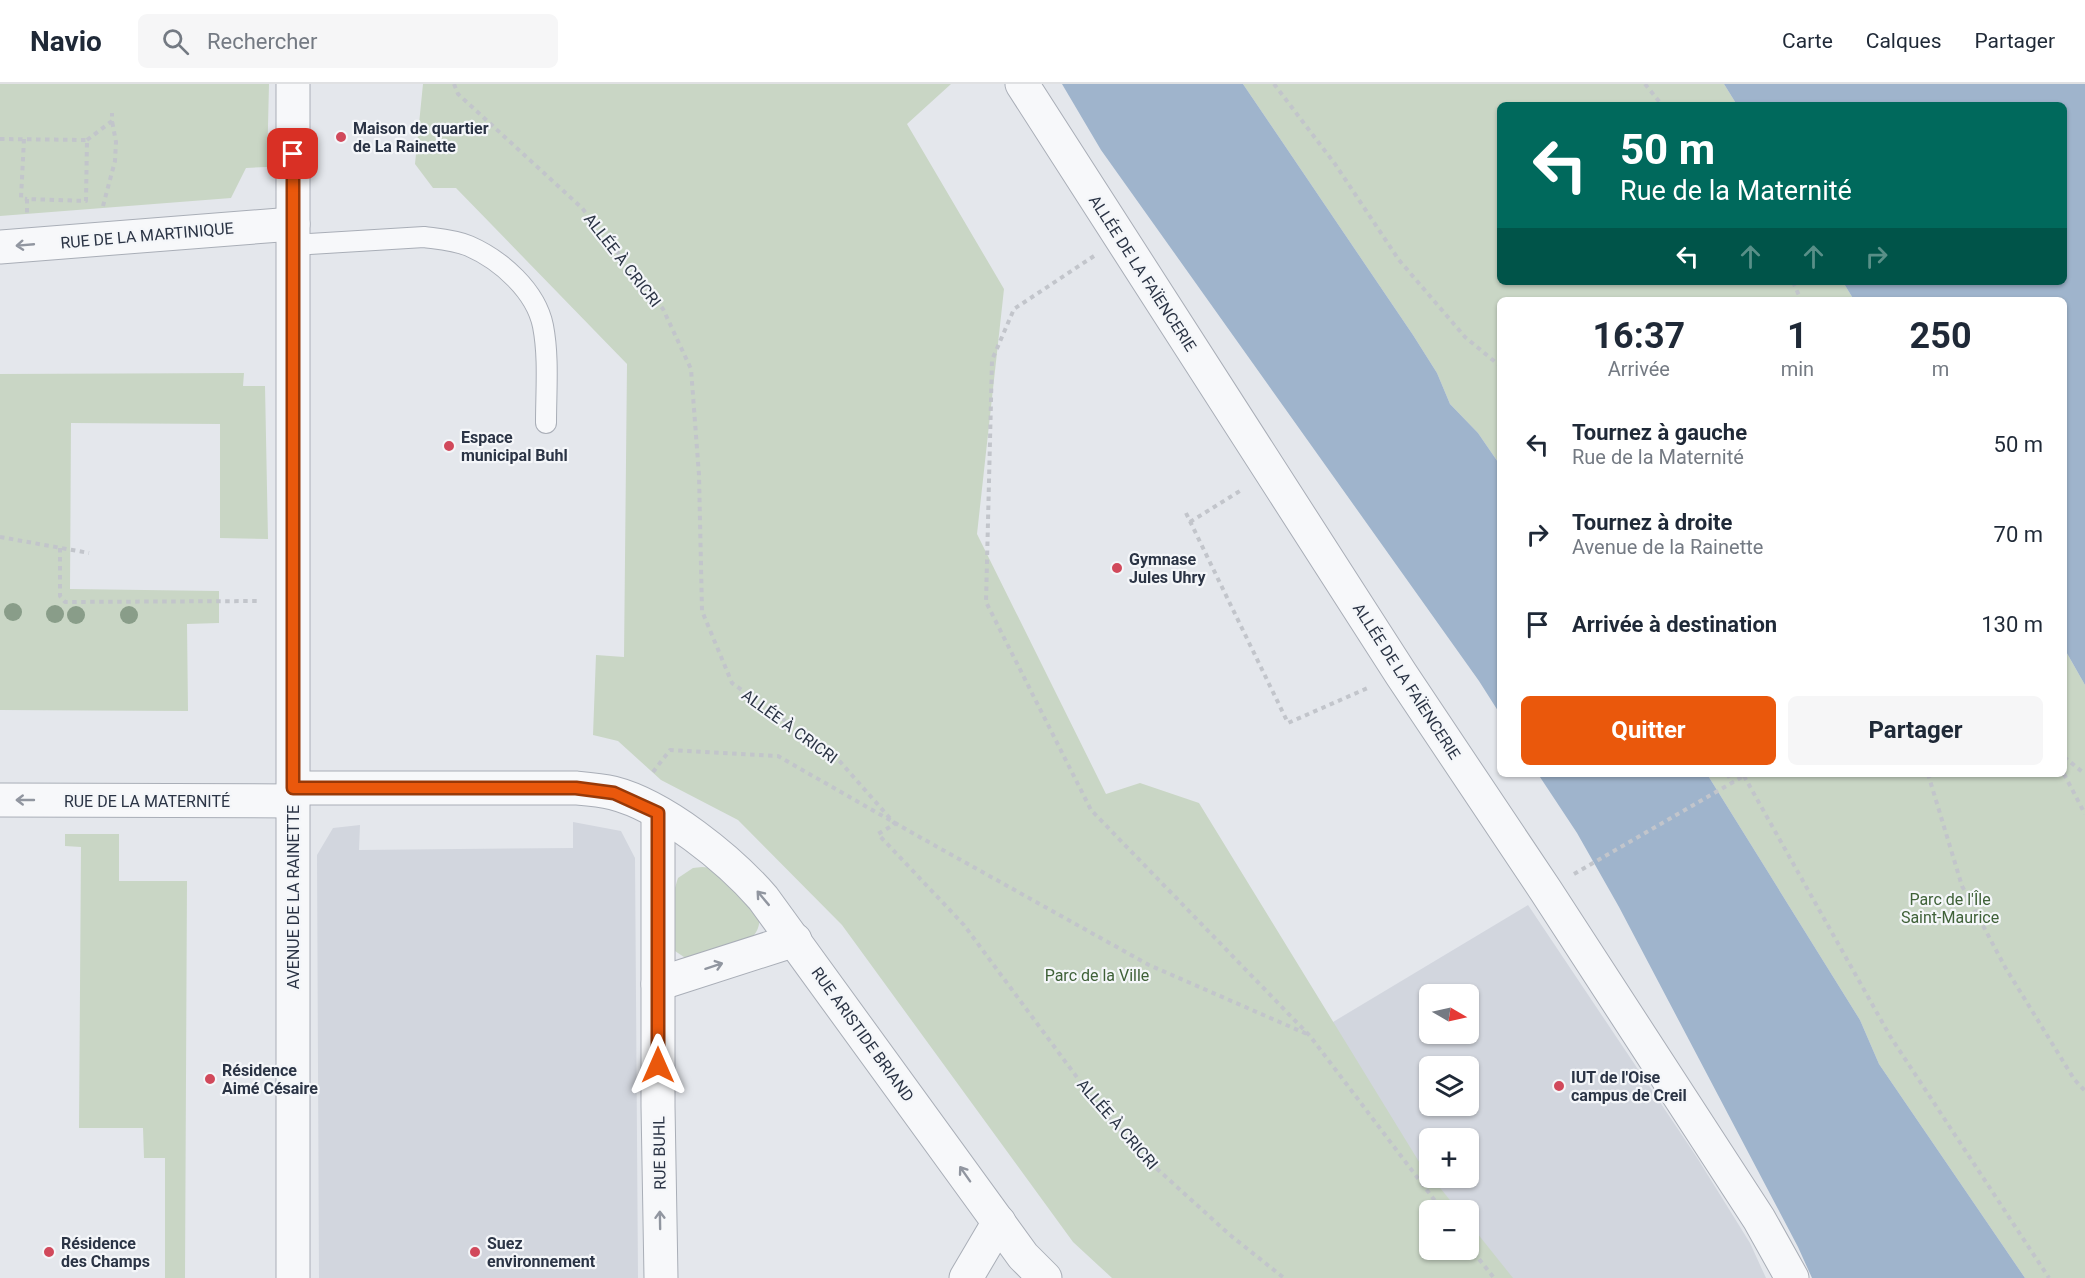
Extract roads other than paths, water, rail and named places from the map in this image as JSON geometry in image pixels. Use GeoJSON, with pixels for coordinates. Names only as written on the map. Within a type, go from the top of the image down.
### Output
{"type":"FeatureCollection","features":[{"type":"Feature","properties":{"kind":"street","name":"AVENUE DE LA RAINETTE"},"geometry":{"type":"LineString","coordinates":[[293,84],[293,1278]]}},
{"type":"Feature","properties":{"kind":"street","name":"ALLÉE DE LA FAÏENCERIE"},"geometry":{"type":"LineString","coordinates":[[1022,84],[1401,674],[1760,1219],[1792,1278]]}},
{"type":"Feature","properties":{"kind":"street","name":"RUE DE LA MARTINIQUE"},"geometry":{"type":"LineString","coordinates":[[0,247],[293,235]]}},
{"type":"Feature","properties":{"kind":"street","name":"RUE DE LA MATERNITÉ"},"geometry":{"type":"LineString","coordinates":[[0,800],[576,788],[614,793],[645,806]]}},
{"type":"Feature","properties":{"kind":"street","name":"RUE ARISTIDE BRIAND"},"geometry":{"type":"LineString","coordinates":[[645,806],[702,842],[745,877],[763,898],[1023,1256],[1045,1278]]}},
{"type":"Feature","properties":{"kind":"street","name":"RUE BUHL"},"geometry":{"type":"LineString","coordinates":[[645,806],[658,984],[661,1278]]}},
{"type":"Feature","properties":{"kind":"street"},"geometry":{"type":"LineString","coordinates":[[658,984],[795,939]]}},
{"type":"Feature","properties":{"kind":"street"},"geometry":{"type":"LineString","coordinates":[[966,1278],[999,1222]]}},
{"type":"Feature","properties":{"kind":"lane"},"geometry":{"type":"LineString","coordinates":[[293,235],[445,239],[469,246],[491,259],[511,275],[533,298],[542,323],[546,347],[546,423]]}},
{"type":"Feature","properties":{"kind":"water"},"geometry":{"type":"Polygon","coordinates":[[[1062,84],[1243,84],[1413,335],[1437,373],[1450,404],[1478,433],[1497,461],[1497,709],[1479,681],[1101,150],[1062,84]]]}},
{"type":"Feature","properties":{"kind":"water"},"geometry":{"type":"Polygon","coordinates":[[[1724,84],[2085,84],[2085,685],[2067,653],[2067,297],[1852,297],[1845,285],[2067,285],[2067,102],[1735,102],[1724,84]]]}},
{"type":"Feature","properties":{"kind":"water"},"geometry":{"type":"Polygon","coordinates":[[[1540,777],[1709,777],[1860,1020],[1879,1064],[2025,1278],[1812,1278],[1798,1247],[1619,907],[1577,833],[1540,777]]]}},
{"type":"Feature","properties":{"kind":"place","name":"Maison de quartier de La Rainette"},"geometry":{"type":"Point","coordinates":[341,137]}},
{"type":"Feature","properties":{"kind":"place","name":"Espace municipal Buhl"},"geometry":{"type":"Point","coordinates":[449,446]}},
{"type":"Feature","properties":{"kind":"place","name":"Gymnase Jules Uhry"},"geometry":{"type":"Point","coordinates":[1117,568]}},
{"type":"Feature","properties":{"kind":"place","name":"Résidence Aimé Césaire"},"geometry":{"type":"Point","coordinates":[210,1079]}},
{"type":"Feature","properties":{"kind":"place","name":"IUT de l'Oise campus de Creil"},"geometry":{"type":"Point","coordinates":[1559,1086]}},
{"type":"Feature","properties":{"kind":"place","name":"Résidence des Champs"},"geometry":{"type":"Point","coordinates":[49,1252]}},
{"type":"Feature","properties":{"kind":"place","name":"Suez environnement"},"geometry":{"type":"Point","coordinates":[475,1252]}},
{"type":"Feature","properties":{"kind":"park label","name":"Parc de l'Île Saint-Maurice"},"geometry":{"type":"Point","coordinates":[1950,908]}},
{"type":"Feature","properties":{"kind":"park label","name":"Parc de la Ville"},"geometry":{"type":"Point","coordinates":[1097,975]}}]}
